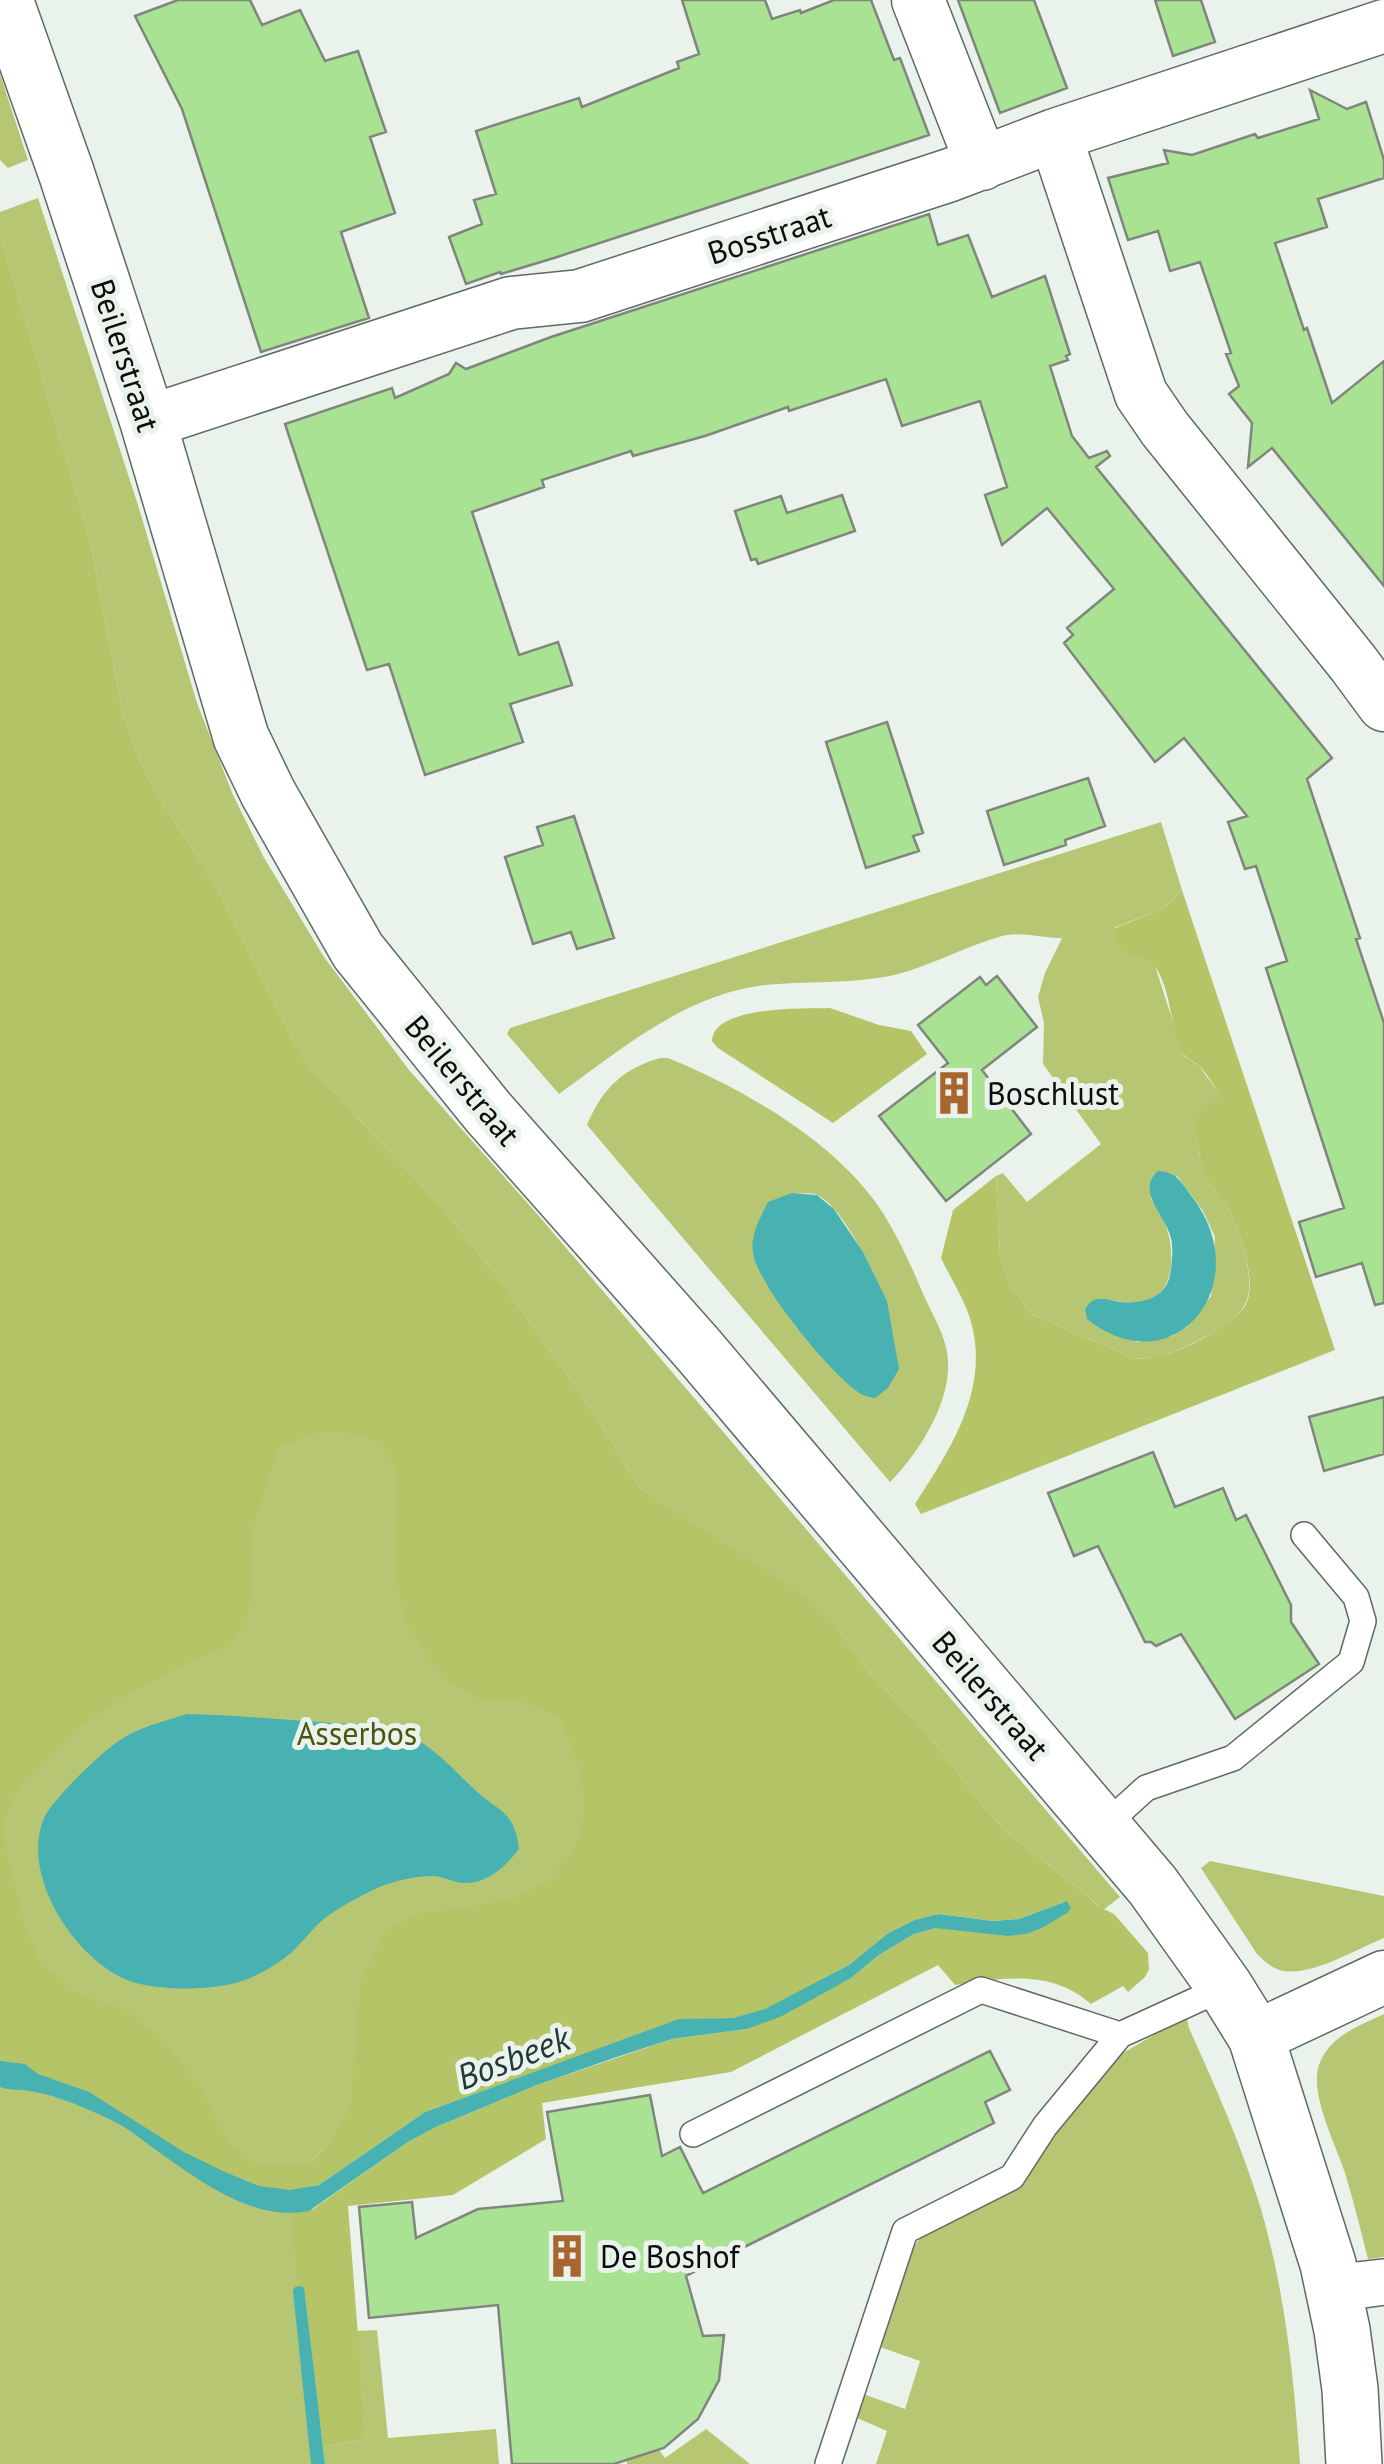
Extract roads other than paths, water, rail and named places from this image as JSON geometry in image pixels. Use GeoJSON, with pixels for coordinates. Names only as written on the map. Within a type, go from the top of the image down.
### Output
{"type":"FeatureCollection","features":[{"type":"Feature","properties":{"kind":"street","name":"Beilerstraat"},"geometry":{"type":"LineString","coordinates":[[4,0],[66,172],[148,422],[241,737],[268,793],[358,951],[488,1112],[697,1348],[1103,1826],[1153,1886],[1225,1987],[1256,2037],[1304,2182],[1359,2285],[1350,2390],[1354,2464]]}},
{"type":"Feature","properties":{"kind":"street"},"geometry":{"type":"LineString","coordinates":[[918,0],[982,164]]}},
{"type":"Feature","properties":{"kind":"street","name":"Bosstraat"},"geometry":{"type":"LineString","coordinates":[[148,422],[511,303],[580,296],[1384,26]]}},
{"type":"Feature","properties":{"kind":"street"},"geometry":{"type":"LineString","coordinates":[[1055,135],[1141,394],[1384,705]]}},
{"type":"Feature","properties":{"kind":"street"},"geometry":{"type":"LineString","coordinates":[[1256,2037],[1384,1978]]}},
{"type":"Feature","properties":{"kind":"lane"},"geometry":{"type":"LineString","coordinates":[[1103,1826],[1146,1788],[1233,1758],[1350,1662],[1362,1621],[1356,1597],[1304,1535]]}},
{"type":"Feature","properties":{"kind":"lane"},"geometry":{"type":"LineString","coordinates":[[828,2464],[905,2232],[1012,2178],[1045,2126],[1120,2035],[1225,1987]]}},
{"type":"Feature","properties":{"kind":"lane"},"geometry":{"type":"LineString","coordinates":[[693,2134],[981,1990],[1120,2035]]}},
{"type":"Feature","properties":{"kind":"water"},"geometry":{"type":"Polygon","coordinates":[[[1158,1171],[1170,1173],[1183,1184],[1211,1231],[1216,1263],[1211,1293],[1197,1317],[1175,1334],[1149,1341],[1119,1337],[1087,1319],[1085,1309],[1100,1299],[1144,1301],[1158,1295],[1167,1283],[1171,1239],[1150,1186],[1158,1171]]]}},
{"type":"Feature","properties":{"kind":"water"},"geometry":{"type":"Polygon","coordinates":[[[792,1193],[817,1195],[834,1209],[863,1252],[887,1301],[899,1369],[888,1388],[875,1398],[848,1384],[815,1350],[758,1268],[752,1246],[759,1220],[768,1202],[792,1193]]]}},
{"type":"Feature","properties":{"kind":"water"},"geometry":{"type":"Polygon","coordinates":[[[187,1714],[369,1724],[403,1732],[433,1751],[505,1814],[514,1827],[519,1849],[502,1868],[480,1881],[463,1883],[428,1876],[375,1889],[325,1918],[277,1963],[239,1982],[182,1988],[127,1980],[88,1953],[57,1912],[39,1864],[39,1840],[49,1809],[109,1748],[137,1731],[187,1714]]]}},
{"type":"Feature","properties":{"kind":"water"},"geometry":{"type":"Polygon","coordinates":[[[1067,1901],[1071,1908],[1067,1913],[1026,1934],[1007,1936],[936,1928],[914,1934],[851,1978],[782,2016],[747,2029],[672,2039],[537,2085],[408,2142],[309,2211],[288,2213],[248,2205],[209,2186],[107,2118],[53,2096],[0,2087],[0,2061],[25,2064],[38,2074],[89,2092],[184,2152],[259,2186],[290,2190],[319,2185],[425,2112],[679,2019],[733,2018],[765,2009],[849,1965],[887,1934],[915,1920],[939,1914],[993,1921],[1019,1919],[1067,1901]]]}},
{"type":"Feature","properties":{"kind":"water"},"geometry":{"type":"Polygon","coordinates":[[[301,2286],[325,2464],[311,2464],[293,2291],[301,2286]]]}},
{"type":"Feature","properties":{"kind":"place","name":"Boschlust"},"geometry":{"type":"Point","coordinates":[954,1093]}},
{"type":"Feature","properties":{"kind":"place","name":"De Boshof"},"geometry":{"type":"Point","coordinates":[567,2256]}},
{"type":"Feature","properties":{"kind":"park label","name":"Asserbos"},"geometry":{"type":"Point","coordinates":[357,1733]}},
{"type":"Feature","properties":{"kind":"water label","name":"Bosbeek"},"geometry":{"type":"Point","coordinates":[513,2057]}}]}
